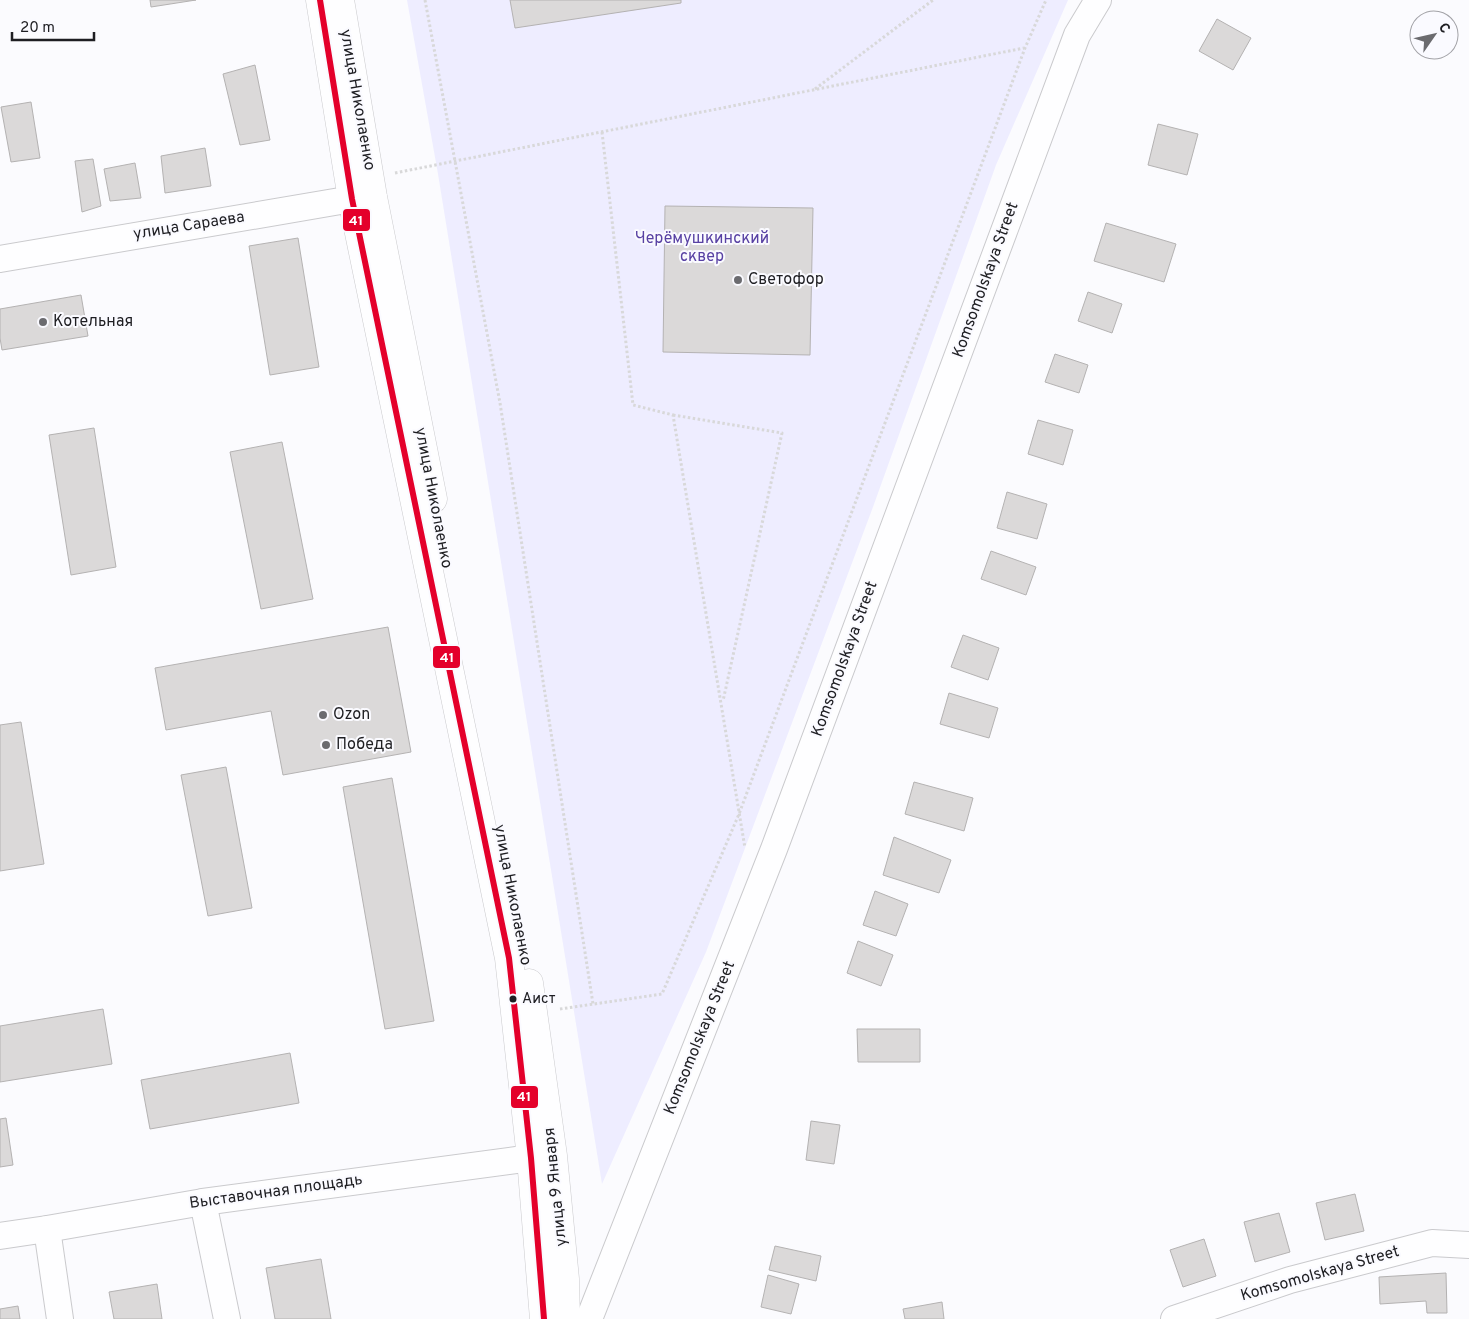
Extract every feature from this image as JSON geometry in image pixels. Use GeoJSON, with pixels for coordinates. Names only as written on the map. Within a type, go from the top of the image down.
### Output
{"type":"FeatureCollection","features":[{"type":"Feature","properties":{"kind":"main road","name":"улица Николаенко"},"geometry":{"type":"LineString","coordinates":[[320,0],[352,199],[509,958],[542,1157],[544,1319]]}},
{"type":"Feature","properties":{"kind":"main road","name":"улица Николаенко"},"geometry":{"type":"LineString","coordinates":[[340,0],[370,178],[533,1004]]}},
{"type":"Feature","properties":{"kind":"main road","name":"улица 9 Января"},"geometry":{"type":"LineString","coordinates":[[533,1004],[542,1157],[565,1279],[566,1319]]}},
{"type":"Feature","properties":{"kind":"street","name":"Komsomolskaya Street"},"geometry":{"type":"LineString","coordinates":[[589,1319],[774,849],[1077,35],[1098,0]]}},
{"type":"Feature","properties":{"kind":"street"},"geometry":{"type":"LineString","coordinates":[[352,199],[370,178]]}},
{"type":"Feature","properties":{"kind":"street","name":"улица Сараева"},"geometry":{"type":"LineString","coordinates":[[0,259],[352,199]]}},
{"type":"Feature","properties":{"kind":"street","name":"Выставочная площадь"},"geometry":{"type":"LineString","coordinates":[[0,1236],[203,1202],[542,1157]]}},
{"type":"Feature","properties":{"kind":"street"},"geometry":{"type":"LineString","coordinates":[[203,1202],[227,1319]]}},
{"type":"Feature","properties":{"kind":"street"},"geometry":{"type":"LineString","coordinates":[[47,1229],[60,1319]]}},
{"type":"Feature","properties":{"kind":"street","name":"Komsomolskaya Street"},"geometry":{"type":"LineString","coordinates":[[1174,1319],[1290,1280],[1432,1243],[1469,1245]]}},
{"type":"Feature","properties":{"kind":"path"},"geometry":{"type":"LineString","coordinates":[[424,0],[500,403],[593,1004]]}},
{"type":"Feature","properties":{"kind":"path"},"geometry":{"type":"LineString","coordinates":[[812,91],[933,0]]}},
{"type":"Feature","properties":{"kind":"path"},"geometry":{"type":"LineString","coordinates":[[533,1004],[593,1004],[662,994],[739,814],[1025,48],[1046,0]]}},
{"type":"Feature","properties":{"kind":"path"},"geometry":{"type":"LineString","coordinates":[[370,178],[1025,48]]}},
{"type":"Feature","properties":{"kind":"path"},"geometry":{"type":"LineString","coordinates":[[602,132],[633,405],[673,415],[782,433],[722,704]]}},
{"type":"Feature","properties":{"kind":"path"},"geometry":{"type":"LineString","coordinates":[[673,415],[745,849]]}},
{"type":"Feature","properties":{"kind":"green space","name":"Черёмушкинский сквер"},"geometry":{"type":"Polygon","coordinates":[[[407,0],[1068,0],[996,165],[873,507],[706,952],[602,1184],[438,174],[407,0]]]}},
{"type":"Feature","properties":{"kind":"building"},"geometry":{"type":"Polygon","coordinates":[[[150,0],[196,0],[151,7],[150,0]]]}},
{"type":"Feature","properties":{"kind":"building"},"geometry":{"type":"Polygon","coordinates":[[[510,0],[681,0],[681,3],[515,28],[510,0]]]}},
{"type":"Feature","properties":{"kind":"building"},"geometry":{"type":"Polygon","coordinates":[[[1217,19],[1251,38],[1233,70],[1199,51],[1217,19]]]}},
{"type":"Feature","properties":{"kind":"building"},"geometry":{"type":"Polygon","coordinates":[[[255,65],[270,140],[240,145],[223,74],[255,65]]]}},
{"type":"Feature","properties":{"kind":"building"},"geometry":{"type":"Polygon","coordinates":[[[31,102],[40,158],[11,162],[1,107],[31,102]]]}},
{"type":"Feature","properties":{"kind":"building"},"geometry":{"type":"Polygon","coordinates":[[[1158,124],[1198,134],[1187,175],[1148,165],[1158,124]]]}},
{"type":"Feature","properties":{"kind":"building"},"geometry":{"type":"Polygon","coordinates":[[[205,148],[211,186],[165,193],[161,156],[205,148]]]}},
{"type":"Feature","properties":{"kind":"building"},"geometry":{"type":"Polygon","coordinates":[[[93,159],[101,206],[82,212],[75,161],[93,159]]]}},
{"type":"Feature","properties":{"kind":"building"},"geometry":{"type":"Polygon","coordinates":[[[135,163],[141,198],[110,201],[104,169],[135,163]]]}},
{"type":"Feature","properties":{"kind":"building","name":"Светофор"},"geometry":{"type":"Polygon","coordinates":[[[665,206],[813,208],[810,355],[663,352],[665,206]]]}},
{"type":"Feature","properties":{"kind":"building"},"geometry":{"type":"Polygon","coordinates":[[[1106,223],[1176,244],[1164,282],[1094,261],[1106,223]]]}},
{"type":"Feature","properties":{"kind":"building"},"geometry":{"type":"Polygon","coordinates":[[[298,238],[319,367],[270,375],[249,246],[298,238]]]}},
{"type":"Feature","properties":{"kind":"building"},"geometry":{"type":"Polygon","coordinates":[[[1088,292],[1122,304],[1112,333],[1078,321],[1088,292]]]}},
{"type":"Feature","properties":{"kind":"building","name":"Котельная"},"geometry":{"type":"Polygon","coordinates":[[[81,295],[88,336],[2,350],[0,309],[81,295]]]}},
{"type":"Feature","properties":{"kind":"building"},"geometry":{"type":"Polygon","coordinates":[[[1055,354],[1088,365],[1079,393],[1045,382],[1055,354]]]}},
{"type":"Feature","properties":{"kind":"building"},"geometry":{"type":"Polygon","coordinates":[[[1038,420],[1073,430],[1063,465],[1028,454],[1038,420]]]}},
{"type":"Feature","properties":{"kind":"building"},"geometry":{"type":"Polygon","coordinates":[[[94,428],[116,567],[71,575],[49,435],[94,428]]]}},
{"type":"Feature","properties":{"kind":"building"},"geometry":{"type":"Polygon","coordinates":[[[282,442],[313,599],[261,609],[230,452],[282,442]]]}},
{"type":"Feature","properties":{"kind":"building"},"geometry":{"type":"Polygon","coordinates":[[[1007,492],[1047,504],[1037,539],[997,528],[1007,492]]]}},
{"type":"Feature","properties":{"kind":"building"},"geometry":{"type":"Polygon","coordinates":[[[991,551],[1036,567],[1026,595],[981,579],[991,551]]]}},
{"type":"Feature","properties":{"kind":"building"},"geometry":{"type":"Polygon","coordinates":[[[388,627],[411,752],[283,775],[271,711],[166,730],[155,668],[388,627]]]}},
{"type":"Feature","properties":{"kind":"building"},"geometry":{"type":"Polygon","coordinates":[[[963,635],[999,648],[988,680],[951,667],[963,635]]]}},
{"type":"Feature","properties":{"kind":"building"},"geometry":{"type":"Polygon","coordinates":[[[949,693],[998,708],[989,738],[940,724],[949,693]]]}},
{"type":"Feature","properties":{"kind":"building"},"geometry":{"type":"Polygon","coordinates":[[[21,722],[44,864],[0,871],[0,725],[21,722]]]}},
{"type":"Feature","properties":{"kind":"building"},"geometry":{"type":"Polygon","coordinates":[[[226,767],[252,908],[208,916],[181,775],[226,767]]]}},
{"type":"Feature","properties":{"kind":"building"},"geometry":{"type":"Polygon","coordinates":[[[392,778],[434,1021],[385,1029],[343,787],[392,778]]]}},
{"type":"Feature","properties":{"kind":"building"},"geometry":{"type":"Polygon","coordinates":[[[914,782],[973,798],[964,831],[905,814],[914,782]]]}},
{"type":"Feature","properties":{"kind":"building"},"geometry":{"type":"Polygon","coordinates":[[[894,837],[951,860],[939,893],[883,875],[894,837]]]}},
{"type":"Feature","properties":{"kind":"building"},"geometry":{"type":"Polygon","coordinates":[[[875,891],[908,904],[896,936],[863,925],[875,891]]]}},
{"type":"Feature","properties":{"kind":"building"},"geometry":{"type":"Polygon","coordinates":[[[858,941],[893,955],[881,986],[847,973],[858,941]]]}},
{"type":"Feature","properties":{"kind":"building"},"geometry":{"type":"Polygon","coordinates":[[[103,1009],[112,1064],[0,1082],[0,1026],[103,1009]]]}},
{"type":"Feature","properties":{"kind":"building"},"geometry":{"type":"Polygon","coordinates":[[[857,1029],[920,1029],[920,1062],[858,1062],[857,1029]]]}},
{"type":"Feature","properties":{"kind":"building"},"geometry":{"type":"Polygon","coordinates":[[[290,1053],[299,1103],[150,1129],[141,1080],[290,1053]]]}},
{"type":"Feature","properties":{"kind":"building"},"geometry":{"type":"Polygon","coordinates":[[[6,1118],[13,1165],[0,1167],[0,1119],[6,1118]]]}},
{"type":"Feature","properties":{"kind":"building"},"geometry":{"type":"Polygon","coordinates":[[[811,1121],[840,1125],[834,1164],[806,1160],[811,1121]]]}},
{"type":"Feature","properties":{"kind":"building"},"geometry":{"type":"Polygon","coordinates":[[[1355,1194],[1364,1231],[1325,1240],[1316,1203],[1355,1194]]]}},
{"type":"Feature","properties":{"kind":"building"},"geometry":{"type":"Polygon","coordinates":[[[1279,1213],[1290,1252],[1255,1262],[1244,1222],[1279,1213]]]}},
{"type":"Feature","properties":{"kind":"building"},"geometry":{"type":"Polygon","coordinates":[[[1204,1239],[1216,1276],[1183,1287],[1170,1250],[1204,1239]]]}},
{"type":"Feature","properties":{"kind":"building"},"geometry":{"type":"Polygon","coordinates":[[[775,1246],[821,1256],[816,1281],[769,1270],[775,1246]]]}},
{"type":"Feature","properties":{"kind":"building"},"geometry":{"type":"Polygon","coordinates":[[[321,1259],[331,1319],[275,1319],[266,1268],[321,1259]]]}},
{"type":"Feature","properties":{"kind":"building"},"geometry":{"type":"Polygon","coordinates":[[[1446,1273],[1447,1313],[1427,1313],[1426,1301],[1380,1304],[1379,1277],[1446,1273]]]}},
{"type":"Feature","properties":{"kind":"building"},"geometry":{"type":"Polygon","coordinates":[[[768,1275],[799,1284],[791,1314],[761,1307],[768,1275]]]}},
{"type":"Feature","properties":{"kind":"building"},"geometry":{"type":"Polygon","coordinates":[[[157,1284],[162,1319],[114,1319],[109,1292],[157,1284]]]}},
{"type":"Feature","properties":{"kind":"building"},"geometry":{"type":"Polygon","coordinates":[[[942,1302],[944,1319],[905,1319],[903,1309],[942,1302]]]}},
{"type":"Feature","properties":{"kind":"building"},"geometry":{"type":"Polygon","coordinates":[[[18,1306],[20,1319],[0,1319],[0,1309],[18,1306]]]}},
{"type":"Feature","properties":{"kind":"transit line","name":"41"},"geometry":{"type":"LineString","coordinates":[[320,0],[352,199],[509,958],[531,1158],[544,1319]]}},
{"type":"Feature","properties":{"kind":"place","name":"Светофор"},"geometry":{"type":"Point","coordinates":[738,280]}},
{"type":"Feature","properties":{"kind":"place","name":"Котельная"},"geometry":{"type":"Point","coordinates":[43,322]}},
{"type":"Feature","properties":{"kind":"place","name":"Ozon"},"geometry":{"type":"Point","coordinates":[323,715]}},
{"type":"Feature","properties":{"kind":"place","name":"Победа"},"geometry":{"type":"Point","coordinates":[326,745]}},
{"type":"Feature","properties":{"kind":"place","name":"Аист"},"geometry":{"type":"Point","coordinates":[513,999]}}]}
